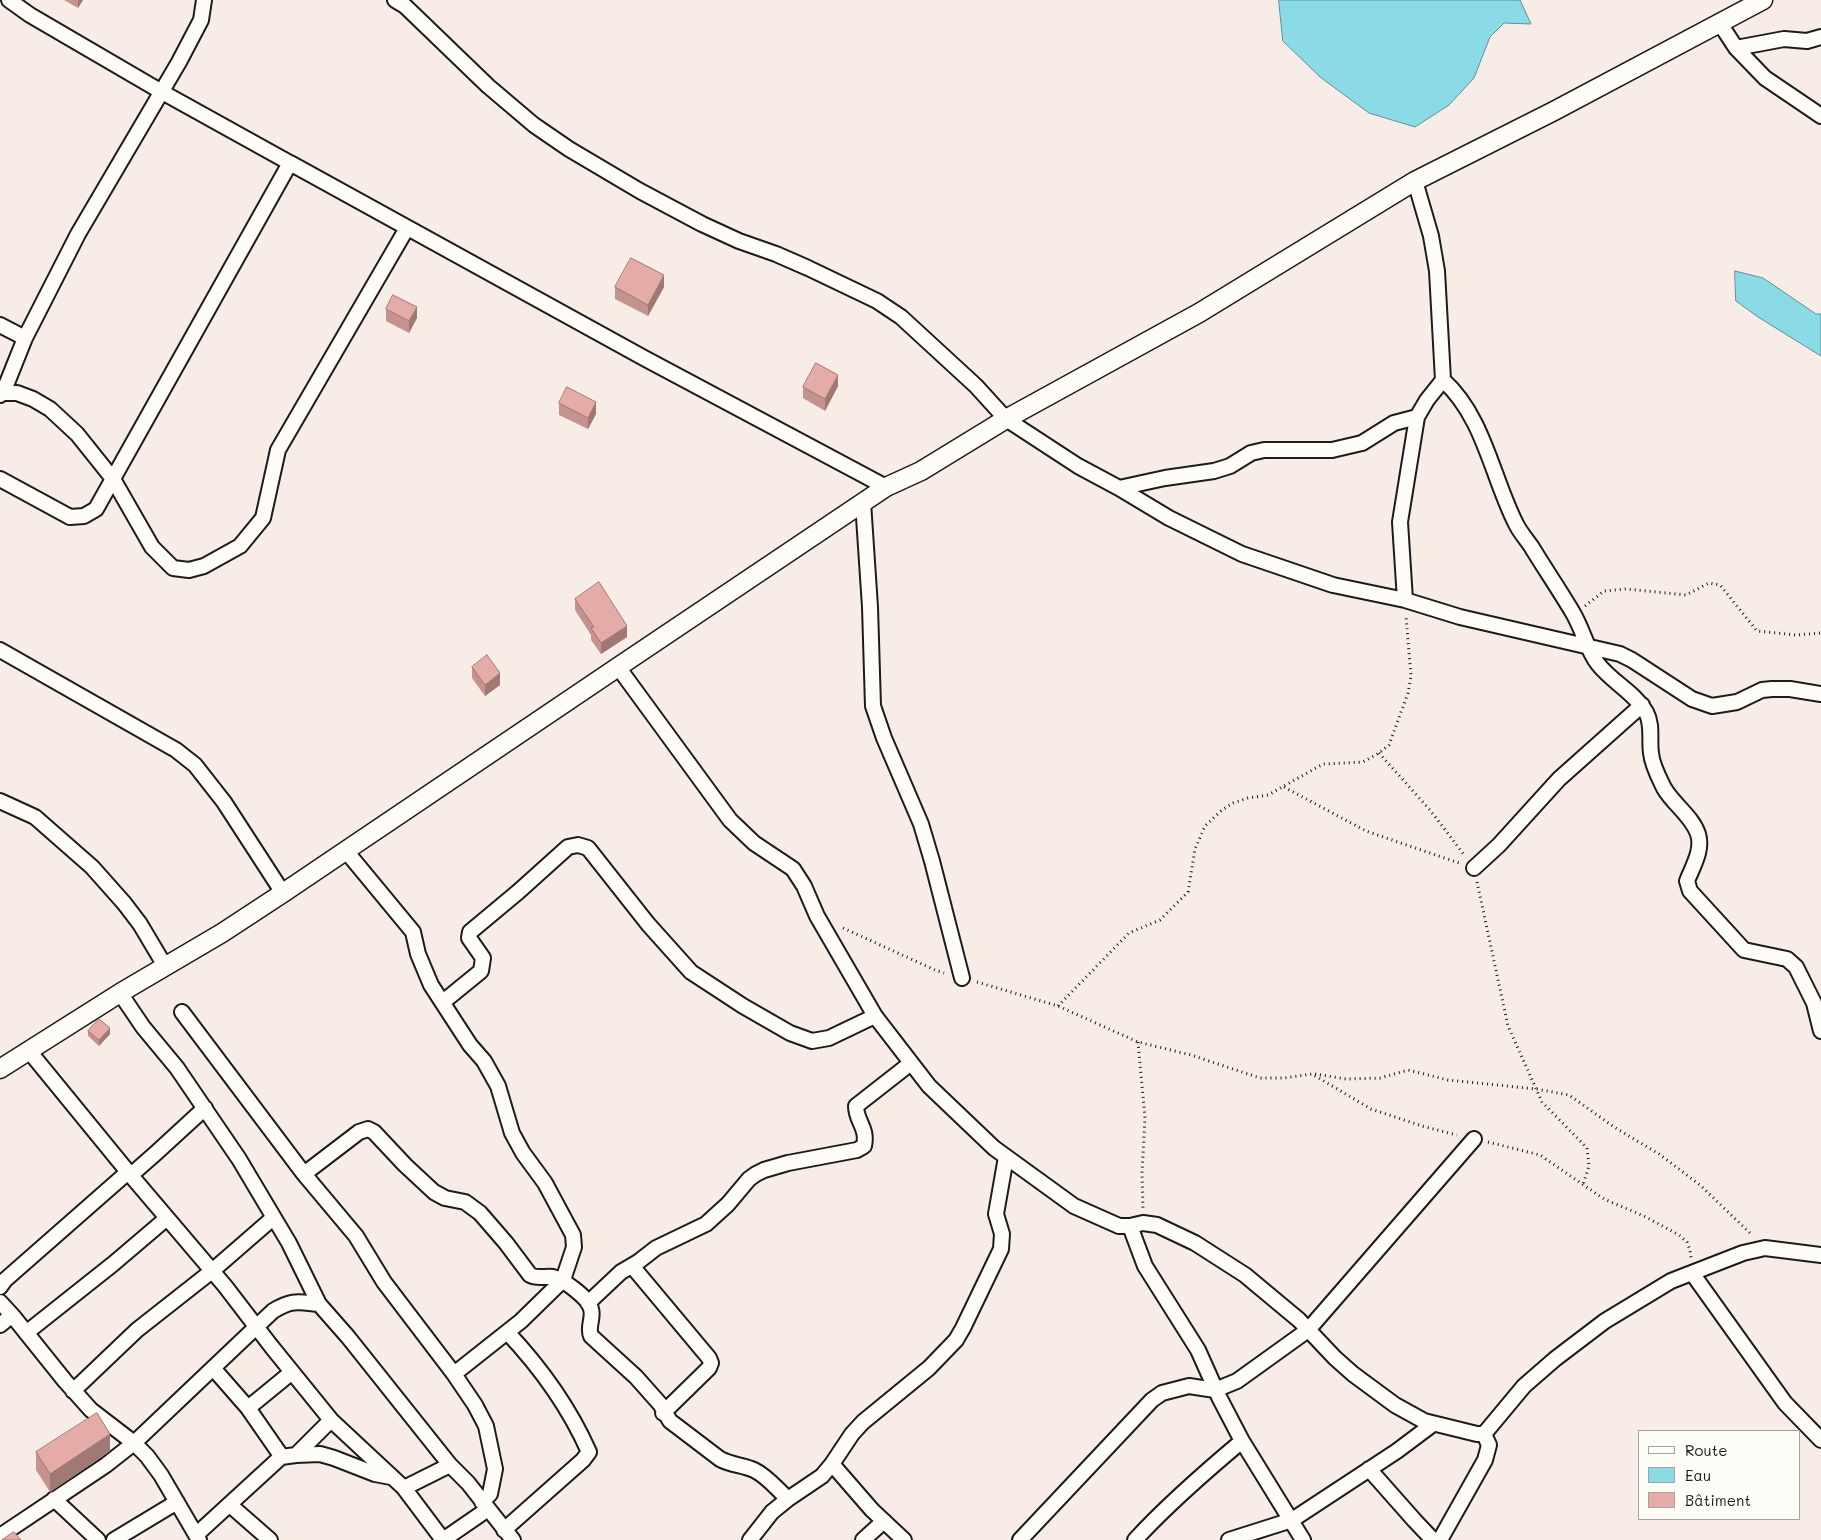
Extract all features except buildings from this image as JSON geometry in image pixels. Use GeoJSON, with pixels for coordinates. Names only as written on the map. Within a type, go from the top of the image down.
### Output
{"type":"FeatureCollection","features":[{"type":"Feature","properties":{"kind":"street"},"geometry":{"type":"LineString","coordinates":[[8,0],[30,15],[162,92],[407,228],[644,358],[886,487]]}},
{"type":"Feature","properties":{"kind":"street"},"geometry":{"type":"LineString","coordinates":[[204,0],[201,20],[162,92],[78,234],[25,338],[2,394],[17,393],[50,409],[77,434],[113,479],[152,547],[173,568],[189,570],[204,566],[240,546],[263,518],[278,450],[407,228]]}},
{"type":"Feature","properties":{"kind":"street"},"geometry":{"type":"LineString","coordinates":[[395,0],[405,6],[534,125],[569,149],[640,191],[702,224],[815,271],[877,301],[901,317],[976,386],[1006,419],[1070,461],[1120,488],[1169,518],[1242,554],[1333,585],[1405,600],[1460,617],[1620,654],[1692,699],[1712,706],[1738,702],[1762,690],[1790,689],[1821,694]]}},
{"type":"Feature","properties":{"kind":"street"},"geometry":{"type":"LineString","coordinates":[[0,1069],[120,993],[283,894],[886,487],[921,471],[1006,419],[1200,313],[1415,181],[1554,111],[1763,0]]}},
{"type":"Feature","properties":{"kind":"street"},"geometry":{"type":"LineString","coordinates":[[1719,22],[1736,48],[1765,78],[1821,116]]}},
{"type":"Feature","properties":{"kind":"street"},"geometry":{"type":"LineString","coordinates":[[1736,48],[1784,38],[1807,41],[1821,36]]}},
{"type":"Feature","properties":{"kind":"street"},"geometry":{"type":"LineString","coordinates":[[0,479],[70,517],[84,516],[96,509],[290,163]]}},
{"type":"Feature","properties":{"kind":"street"},"geometry":{"type":"LineString","coordinates":[[1405,600],[1400,522],[1417,417],[1427,400],[1443,380],[1437,271],[1431,236],[1415,181]]}},
{"type":"Feature","properties":{"kind":"street"},"geometry":{"type":"LineString","coordinates":[[0,324],[25,338]]}},
{"type":"Feature","properties":{"kind":"street"},"geometry":{"type":"LineString","coordinates":[[1443,380],[1456,392],[1466,408],[1516,525],[1574,614],[1593,658],[1600,667],[1642,705],[1651,724],[1651,755],[1655,768],[1665,789],[1698,834],[1699,848],[1697,857],[1686,880],[1690,892],[1744,950],[1787,959],[1796,967],[1814,1002],[1821,1031]]}},
{"type":"Feature","properties":{"kind":"street"},"geometry":{"type":"LineString","coordinates":[[1120,488],[1165,478],[1214,471],[1230,466],[1251,452],[1264,450],[1332,450],[1355,445],[1362,443],[1394,424],[1417,417]]}},
{"type":"Feature","properties":{"kind":"street"},"geometry":{"type":"LineString","coordinates":[[863,502],[870,607],[873,706],[884,738],[921,824],[962,978]]}},
{"type":"Feature","properties":{"kind":"street"},"geometry":{"type":"LineString","coordinates":[[0,650],[176,750],[195,765],[224,802],[283,894]]}},
{"type":"Feature","properties":{"kind":"street"},"geometry":{"type":"LineString","coordinates":[[618,667],[730,820],[754,843],[793,869],[804,886],[817,916],[875,1016],[911,1064],[929,1086],[994,1148],[1074,1206],[1118,1226],[1136,1224],[1157,1226],[1195,1243],[1245,1275],[1299,1320],[1353,1374],[1395,1405],[1433,1424],[1484,1434]]}},
{"type":"Feature","properties":{"kind":"street"},"geometry":{"type":"LineString","coordinates":[[1474,868],[1499,845],[1559,779],[1642,705]]}},
{"type":"Feature","properties":{"kind":"street"},"geometry":{"type":"LineString","coordinates":[[0,800],[35,817],[92,867],[134,917],[165,966]]}},
{"type":"Feature","properties":{"kind":"street"},"geometry":{"type":"LineString","coordinates":[[444,1002],[476,975],[482,966],[483,958],[469,938],[470,932],[568,847],[578,845],[588,848],[648,924],[691,972],[743,1006],[790,1032],[812,1041],[829,1038],[875,1016]]}},
{"type":"Feature","properties":{"kind":"street"},"geometry":{"type":"LineString","coordinates":[[346,851],[413,932],[418,954],[431,985],[444,1002],[470,1045],[484,1061],[498,1086],[512,1133],[545,1183],[572,1235],[574,1247],[563,1280],[521,1321],[454,1374]]}},
{"type":"Feature","properties":{"kind":"street"},"geometry":{"type":"LineString","coordinates":[[120,993],[204,1108],[238,1159],[288,1243],[319,1304],[509,1535],[589,1452],[552,1385],[507,1332]]}},
{"type":"Feature","properties":{"kind":"street"},"geometry":{"type":"LineString","coordinates":[[29,1051],[129,1174],[212,1271],[332,1420],[404,1488],[443,1540],[485,1505],[491,1492],[495,1469],[486,1426],[454,1374],[384,1282],[356,1236],[304,1174],[182,1012]]}},
{"type":"Feature","properties":{"kind":"street"},"geometry":{"type":"LineString","coordinates":[[588,1303],[621,1272],[656,1248],[706,1224],[728,1204],[748,1179],[756,1174],[788,1163],[857,1150],[864,1146],[866,1136],[856,1112],[856,1106],[911,1064]]}},
{"type":"Feature","properties":{"kind":"street"},"geometry":{"type":"LineString","coordinates":[[0,1287],[5,1280],[156,1153],[204,1108]]}},
{"type":"Feature","properties":{"kind":"street"},"geometry":{"type":"LineString","coordinates":[[304,1174],[359,1132],[365,1129],[371,1130],[434,1192],[445,1198],[465,1202],[480,1213],[530,1275],[533,1277],[551,1277],[563,1280],[588,1303],[592,1311],[589,1331],[591,1336],[636,1377],[660,1404],[670,1422],[720,1459],[746,1467],[760,1474],[788,1499]]}},
{"type":"Feature","properties":{"kind":"street"},"geometry":{"type":"LineString","coordinates":[[1020,1540],[1152,1400],[1162,1393],[1189,1386],[1215,1390],[1237,1381],[1308,1330],[1474,1138]]}},
{"type":"Feature","properties":{"kind":"street"},"geometry":{"type":"LineString","coordinates":[[750,1540],[772,1512],[822,1476],[852,1434],[863,1422],[929,1368],[956,1340],[1001,1249],[1002,1234],[996,1214],[1006,1157]]}},
{"type":"Feature","properties":{"kind":"street"},"geometry":{"type":"LineString","coordinates":[[26,1333],[113,1264],[167,1218]]}},
{"type":"Feature","properties":{"kind":"street"},"geometry":{"type":"LineString","coordinates":[[74,1391],[137,1330],[212,1271],[273,1218]]}},
{"type":"Feature","properties":{"kind":"street"},"geometry":{"type":"LineString","coordinates":[[1136,1224],[1145,1266],[1198,1350],[1215,1390],[1242,1441],[1303,1540]]}},
{"type":"Feature","properties":{"kind":"street"},"geometry":{"type":"LineString","coordinates":[[1484,1434],[1524,1386],[1555,1359],[1605,1321],[1671,1281],[1743,1253],[1765,1248],[1821,1255]]}},
{"type":"Feature","properties":{"kind":"street"},"geometry":{"type":"LineString","coordinates":[[632,1266],[709,1358],[711,1363],[710,1368],[664,1413]]}},
{"type":"Feature","properties":{"kind":"street"},"geometry":{"type":"LineString","coordinates":[[1692,1273],[1785,1404],[1821,1440]]}},
{"type":"Feature","properties":{"kind":"street"},"geometry":{"type":"LineString","coordinates":[[0,1302],[74,1391],[102,1419],[134,1443],[154,1464],[198,1537],[270,1465],[289,1456],[332,1420]]}},
{"type":"Feature","properties":{"kind":"street"},"geometry":{"type":"LineString","coordinates":[[0,1536],[106,1465],[134,1443],[274,1311],[294,1302],[319,1304]]}},
{"type":"Feature","properties":{"kind":"street"},"geometry":{"type":"LineString","coordinates":[[0,1325],[12,1315]]}},
{"type":"Feature","properties":{"kind":"street"},"geometry":{"type":"LineString","coordinates":[[213,1368],[289,1456]]}},
{"type":"Feature","properties":{"kind":"street"},"geometry":{"type":"LineString","coordinates":[[248,1408],[292,1372]]}},
{"type":"Feature","properties":{"kind":"street"},"geometry":{"type":"LineString","coordinates":[[1229,1540],[1292,1520],[1370,1469],[1433,1424]]}},
{"type":"Feature","properties":{"kind":"street"},"geometry":{"type":"LineString","coordinates":[[1440,1540],[1486,1460],[1489,1445],[1484,1434]]}},
{"type":"Feature","properties":{"kind":"street"},"geometry":{"type":"LineString","coordinates":[[1136,1540],[1163,1510],[1242,1441]]}},
{"type":"Feature","properties":{"kind":"street"},"geometry":{"type":"LineString","coordinates":[[289,1456],[320,1454],[375,1474],[391,1477]]}},
{"type":"Feature","properties":{"kind":"street"},"geometry":{"type":"LineString","coordinates":[[832,1464],[872,1510],[904,1540]]}},
{"type":"Feature","properties":{"kind":"street"},"geometry":{"type":"LineString","coordinates":[[404,1488],[450,1465]]}},
{"type":"Feature","properties":{"kind":"street"},"geometry":{"type":"LineString","coordinates":[[1370,1469],[1433,1540]]}},
{"type":"Feature","properties":{"kind":"street"},"geometry":{"type":"LineString","coordinates":[[54,1499],[98,1540]]}},
{"type":"Feature","properties":{"kind":"street"},"geometry":{"type":"LineString","coordinates":[[114,1540],[177,1502]]}},
{"type":"Feature","properties":{"kind":"street"},"geometry":{"type":"LineString","coordinates":[[230,1505],[270,1540]]}},
{"type":"Feature","properties":{"kind":"street"},"geometry":{"type":"LineString","coordinates":[[863,1540],[884,1521]]}},
{"type":"Feature","properties":{"kind":"path"},"geometry":{"type":"LineString","coordinates":[[1574,614],[1604,591],[1626,589],[1686,595],[1709,583],[1720,585],[1757,631],[1796,636],[1821,633]]}},
{"type":"Feature","properties":{"kind":"path"},"geometry":{"type":"LineString","coordinates":[[1058,1006],[1129,933],[1160,920],[1188,892],[1195,850],[1205,826],[1222,810],[1248,798],[1268,794],[1284,787],[1298,777],[1324,764],[1363,762],[1389,745],[1408,693],[1411,676],[1405,600]]}},
{"type":"Feature","properties":{"kind":"path"},"geometry":{"type":"LineString","coordinates":[[1379,752],[1430,810],[1474,868],[1508,1026],[1542,1102],[1587,1148],[1589,1166],[1583,1186]]}},
{"type":"Feature","properties":{"kind":"path"},"geometry":{"type":"LineString","coordinates":[[1284,787],[1366,831],[1474,868]]}},
{"type":"Feature","properties":{"kind":"path"},"geometry":{"type":"LineString","coordinates":[[842,928],[936,970],[1058,1006],[1138,1042],[1191,1055],[1260,1078],[1284,1078],[1312,1074],[1346,1079],[1380,1078],[1408,1070],[1448,1080],[1536,1089],[1569,1095],[1614,1127],[1659,1154],[1700,1184],[1765,1248]]}},
{"type":"Feature","properties":{"kind":"path"},"geometry":{"type":"LineString","coordinates":[[1136,1224],[1142,1173],[1145,1118],[1138,1042]]}},
{"type":"Feature","properties":{"kind":"path"},"geometry":{"type":"LineString","coordinates":[[1312,1074],[1371,1109],[1422,1126],[1511,1146],[1540,1155],[1604,1199],[1646,1217],[1679,1235],[1686,1242],[1690,1250],[1692,1273]]}},
{"type":"Feature","properties":{"kind":"water"},"geometry":{"type":"Polygon","coordinates":[[[1279,0],[1520,0],[1531,24],[1504,23],[1490,37],[1474,78],[1449,105],[1415,127],[1369,113],[1320,77],[1283,41],[1279,0]]]}},
{"type":"Feature","properties":{"kind":"water"},"geometry":{"type":"Polygon","coordinates":[[[1735,271],[1763,278],[1816,314],[1821,314],[1821,356],[1736,301],[1735,271]]]}}]}
